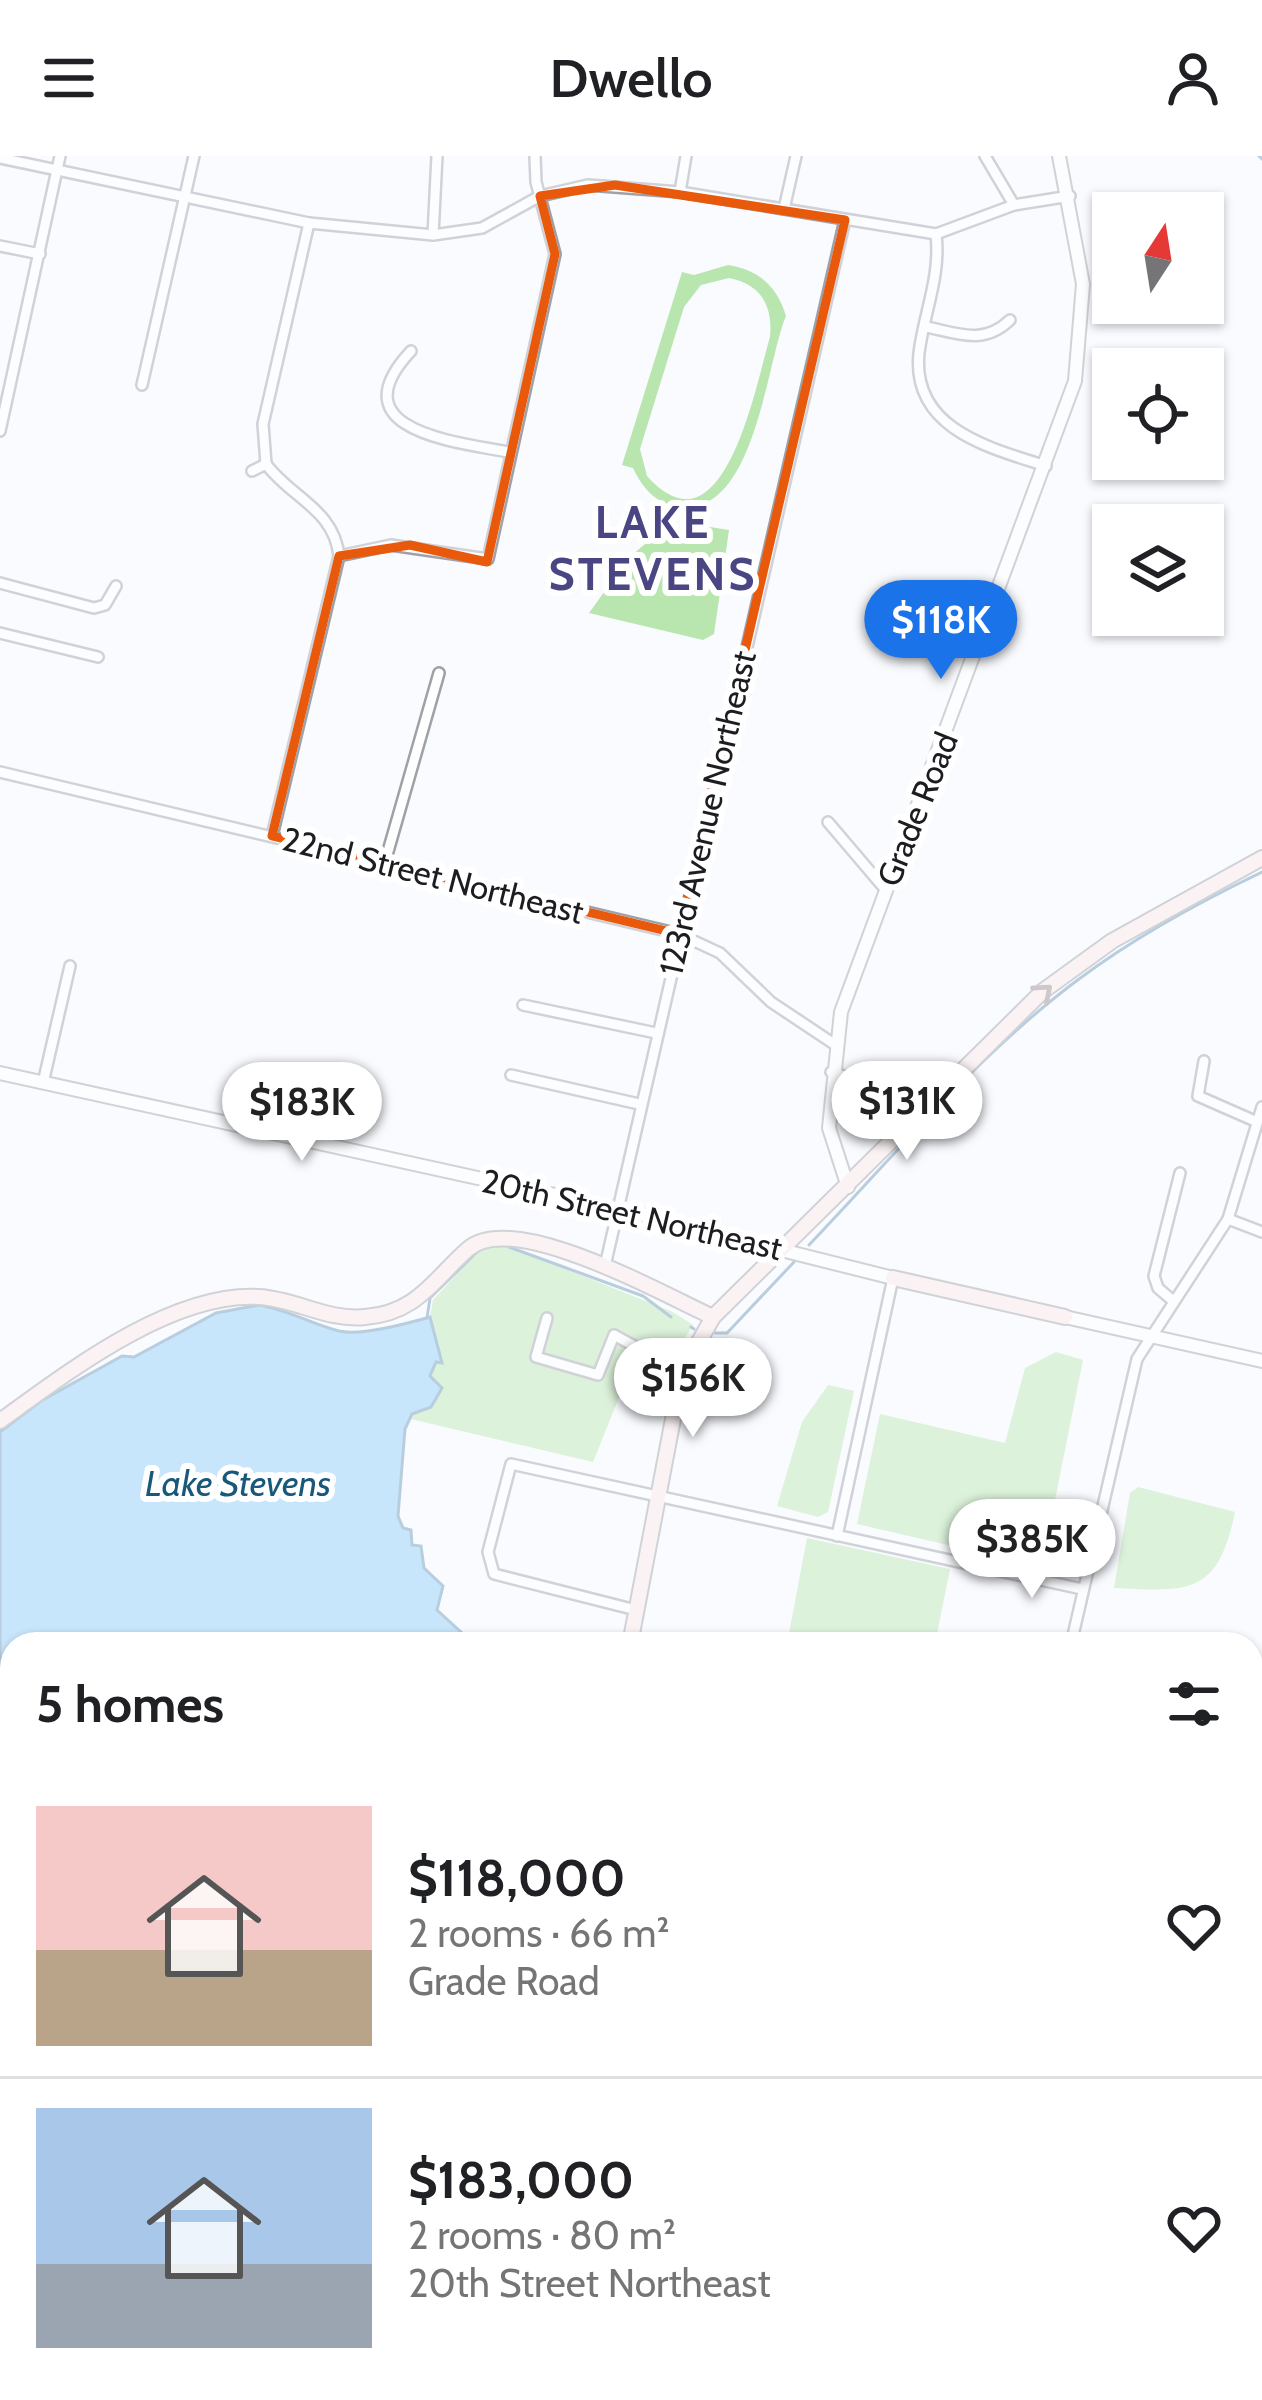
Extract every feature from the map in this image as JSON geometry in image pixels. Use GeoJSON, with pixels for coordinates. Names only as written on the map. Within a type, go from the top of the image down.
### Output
{"type":"FeatureCollection","features":[{"type":"Feature","properties":{"kind":"main road"},"geometry":{"type":"LineString","coordinates":[[632,1632],[682,1372],[713,1317],[796,1251],[848,1187],[930,1103],[1073,968],[1200,888],[1262,858]]}},
{"type":"Feature","properties":{"kind":"main road"},"geometry":{"type":"LineString","coordinates":[[0,1421],[111,1345],[214,1301],[255,1297],[346,1318],[387,1314],[418,1300],[467,1249],[491,1237],[509,1236],[605,1267],[713,1317]]}},
{"type":"Feature","properties":{"kind":"main road","name":"20th Street Northeast"},"geometry":{"type":"LineString","coordinates":[[893,1278],[1065,1317]]}},
{"type":"Feature","properties":{"kind":"street"},"geometry":{"type":"LineString","coordinates":[[0,431],[60,156]]}},
{"type":"Feature","properties":{"kind":"street"},"geometry":{"type":"LineString","coordinates":[[142,385],[194,156]]}},
{"type":"Feature","properties":{"kind":"street"},"geometry":{"type":"LineString","coordinates":[[433,235],[436,156]]}},
{"type":"Feature","properties":{"kind":"street"},"geometry":{"type":"LineString","coordinates":[[339,556],[369,546],[410,545],[488,559],[555,254],[535,156]]}},
{"type":"Feature","properties":{"kind":"street"},"geometry":{"type":"LineString","coordinates":[[680,191],[686,156]]}},
{"type":"Feature","properties":{"kind":"street"},"geometry":{"type":"LineString","coordinates":[[784,209],[796,156]]}},
{"type":"Feature","properties":{"kind":"street"},"geometry":{"type":"LineString","coordinates":[[986,156],[1014,205]]}},
{"type":"Feature","properties":{"kind":"street","name":"Grade Road"},"geometry":{"type":"LineString","coordinates":[[848,1187],[830,1128],[834,1044],[885,889],[1075,381],[1084,323],[1081,257],[1059,156]]}},
{"type":"Feature","properties":{"kind":"street"},"geometry":{"type":"LineString","coordinates":[[0,158],[309,223],[433,235],[482,227],[540,196],[588,185],[680,191],[937,234],[1014,205],[1070,196]]}},
{"type":"Feature","properties":{"kind":"street","name":"123rd Avenue Northeast"},"geometry":{"type":"LineString","coordinates":[[605,1267],[614,1208],[845,220]]}},
{"type":"Feature","properties":{"kind":"street"},"geometry":{"type":"LineString","coordinates":[[272,836],[339,556],[328,522],[266,464],[263,424],[309,223]]}},
{"type":"Feature","properties":{"kind":"street"},"geometry":{"type":"LineString","coordinates":[[937,234],[940,263],[920,373],[939,416],[964,436],[1046,466]]}},
{"type":"Feature","properties":{"kind":"street"},"geometry":{"type":"LineString","coordinates":[[0,246],[40,254]]}},
{"type":"Feature","properties":{"kind":"street"},"geometry":{"type":"LineString","coordinates":[[927,327],[974,338],[998,331],[1010,320]]}},
{"type":"Feature","properties":{"kind":"street"},"geometry":{"type":"LineString","coordinates":[[410,351],[395,372],[389,406],[393,417],[418,434],[508,452]]}},
{"type":"Feature","properties":{"kind":"street"},"geometry":{"type":"LineString","coordinates":[[0,373],[13,376]]}},
{"type":"Feature","properties":{"kind":"street"},"geometry":{"type":"LineString","coordinates":[[252,471],[266,464]]}},
{"type":"Feature","properties":{"kind":"street"},"geometry":{"type":"LineString","coordinates":[[0,583],[94,608],[105,605],[116,586]]}},
{"type":"Feature","properties":{"kind":"street"},"geometry":{"type":"LineString","coordinates":[[879,608],[889,597],[899,597],[938,619],[916,630],[888,620]]}},
{"type":"Feature","properties":{"kind":"street"},"geometry":{"type":"LineString","coordinates":[[952,631],[979,644]]}},
{"type":"Feature","properties":{"kind":"street"},"geometry":{"type":"LineString","coordinates":[[0,633],[98,657]]}},
{"type":"Feature","properties":{"kind":"street"},"geometry":{"type":"LineString","coordinates":[[385,862],[439,673]]}},
{"type":"Feature","properties":{"kind":"street","name":"22nd Street Northeast"},"geometry":{"type":"LineString","coordinates":[[0,772],[679,934],[720,953],[770,1002],[834,1044]]}},
{"type":"Feature","properties":{"kind":"street"},"geometry":{"type":"LineString","coordinates":[[828,822],[885,889]]}},
{"type":"Feature","properties":{"kind":"street"},"geometry":{"type":"LineString","coordinates":[[44,1083],[70,966]]}},
{"type":"Feature","properties":{"kind":"street"},"geometry":{"type":"LineString","coordinates":[[523,1005],[656,1034]]}},
{"type":"Feature","properties":{"kind":"street"},"geometry":{"type":"LineString","coordinates":[[1204,1061],[1198,1096],[1255,1121]]}},
{"type":"Feature","properties":{"kind":"street","name":"20th Street Northeast"},"geometry":{"type":"LineString","coordinates":[[0,1072],[614,1208],[893,1278]]}},
{"type":"Feature","properties":{"kind":"street"},"geometry":{"type":"LineString","coordinates":[[831,1072],[930,1103]]}},
{"type":"Feature","properties":{"kind":"street"},"geometry":{"type":"LineString","coordinates":[[512,1075],[638,1104]]}},
{"type":"Feature","properties":{"kind":"street"},"geometry":{"type":"LineString","coordinates":[[1073,1632],[1125,1398],[1148,1336],[1228,1220],[1262,1107]]}},
{"type":"Feature","properties":{"kind":"street"},"geometry":{"type":"LineString","coordinates":[[1172,1300],[1157,1288],[1154,1276],[1180,1173]]}},
{"type":"Feature","properties":{"kind":"street"},"geometry":{"type":"LineString","coordinates":[[1228,1220],[1262,1232]]}},
{"type":"Feature","properties":{"kind":"street"},"geometry":{"type":"LineString","coordinates":[[837,1536],[893,1278]]}},
{"type":"Feature","properties":{"kind":"street","name":"20th Street Northeast"},"geometry":{"type":"LineString","coordinates":[[1065,1317],[1262,1361]]}},
{"type":"Feature","properties":{"kind":"street"},"geometry":{"type":"LineString","coordinates":[[547,1318],[536,1358],[598,1375],[614,1335],[682,1372]]}},
{"type":"Feature","properties":{"kind":"street"},"geometry":{"type":"LineString","coordinates":[[636,1610],[494,1574],[488,1552],[511,1464],[1082,1589]]}},
{"type":"Feature","properties":{"kind":"highlighted area"},"geometry":{"type":"Polygon","coordinates":[[[615,185],[845,220],[679,934],[272,836],[339,556],[410,545],[487,562],[555,254],[540,196],[615,185]]]}},
{"type":"Feature","properties":{"kind":"green space"},"geometry":{"type":"Polygon","coordinates":[[[728,265],[749,271],[772,288],[786,316],[741,462],[726,487],[706,503],[681,507],[658,499],[633,468],[622,465],[682,272],[694,275],[728,265]],[[729,278],[701,285],[684,307],[640,449],[647,476],[674,497],[697,497],[716,482],[732,456],[756,390],[770,337],[769,316],[763,298],[729,278]]]}},
{"type":"Feature","properties":{"kind":"green space"},"geometry":{"type":"Polygon","coordinates":[[[691,524],[729,530],[714,634],[703,640],[589,613],[631,556],[656,537],[691,524]]]}},
{"type":"Feature","properties":{"kind":"green space"},"geometry":{"type":"Polygon","coordinates":[[[508,1246],[673,1312],[693,1325],[678,1349],[622,1390],[593,1462],[411,1419],[436,1361],[442,1362],[430,1317],[433,1300],[479,1250],[508,1246]]]}},
{"type":"Feature","properties":{"kind":"green space"},"geometry":{"type":"Polygon","coordinates":[[[1056,1352],[1083,1360],[1055,1500],[1082,1507],[1069,1573],[857,1524],[880,1414],[1005,1443],[1025,1368],[1056,1352]]]}},
{"type":"Feature","properties":{"kind":"green space"},"geometry":{"type":"Polygon","coordinates":[[[828,1385],[854,1391],[828,1512],[818,1517],[777,1506],[802,1422],[828,1385]]]}},
{"type":"Feature","properties":{"kind":"green space"},"geometry":{"type":"Polygon","coordinates":[[[1138,1487],[1235,1512],[1220,1559],[1210,1573],[1182,1587],[1114,1588],[1130,1493],[1138,1487]]]}},
{"type":"Feature","properties":{"kind":"green space"},"geometry":{"type":"Polygon","coordinates":[[[807,1538],[950,1569],[937,1632],[789,1632],[807,1538]]]}},
{"type":"Feature","properties":{"kind":"water","name":"Lake Stevens"},"geometry":{"type":"Polygon","coordinates":[[[259,1305],[348,1332],[430,1317],[442,1363],[436,1362],[430,1376],[442,1388],[431,1407],[412,1414],[405,1429],[398,1516],[403,1528],[411,1530],[412,1545],[421,1546],[424,1568],[443,1586],[437,1610],[461,1632],[0,1632],[0,1432],[41,1401],[122,1356],[134,1357],[216,1313],[259,1305]]]}},
{"type":"Feature","properties":{"kind":"waterway"},"geometry":{"type":"LineString","coordinates":[[1259,156],[1262,159]]}},
{"type":"Feature","properties":{"kind":"waterway"},"geometry":{"type":"LineString","coordinates":[[809,1245],[938,1106],[1042,1008],[1145,935],[1262,872]]}},
{"type":"Feature","properties":{"kind":"waterway"},"geometry":{"type":"LineString","coordinates":[[509,1247],[643,1296],[671,1317]]}},
{"type":"Feature","properties":{"kind":"waterway"},"geometry":{"type":"LineString","coordinates":[[427,1318],[430,1298],[477,1252]]}},
{"type":"Feature","properties":{"kind":"waterway"},"geometry":{"type":"LineString","coordinates":[[715,1333],[727,1333],[794,1262]]}},
{"type":"Feature","properties":{"kind":"district","name":"LAKE STEVENS"},"geometry":{"type":"Point","coordinates":[653,548]}}]}
